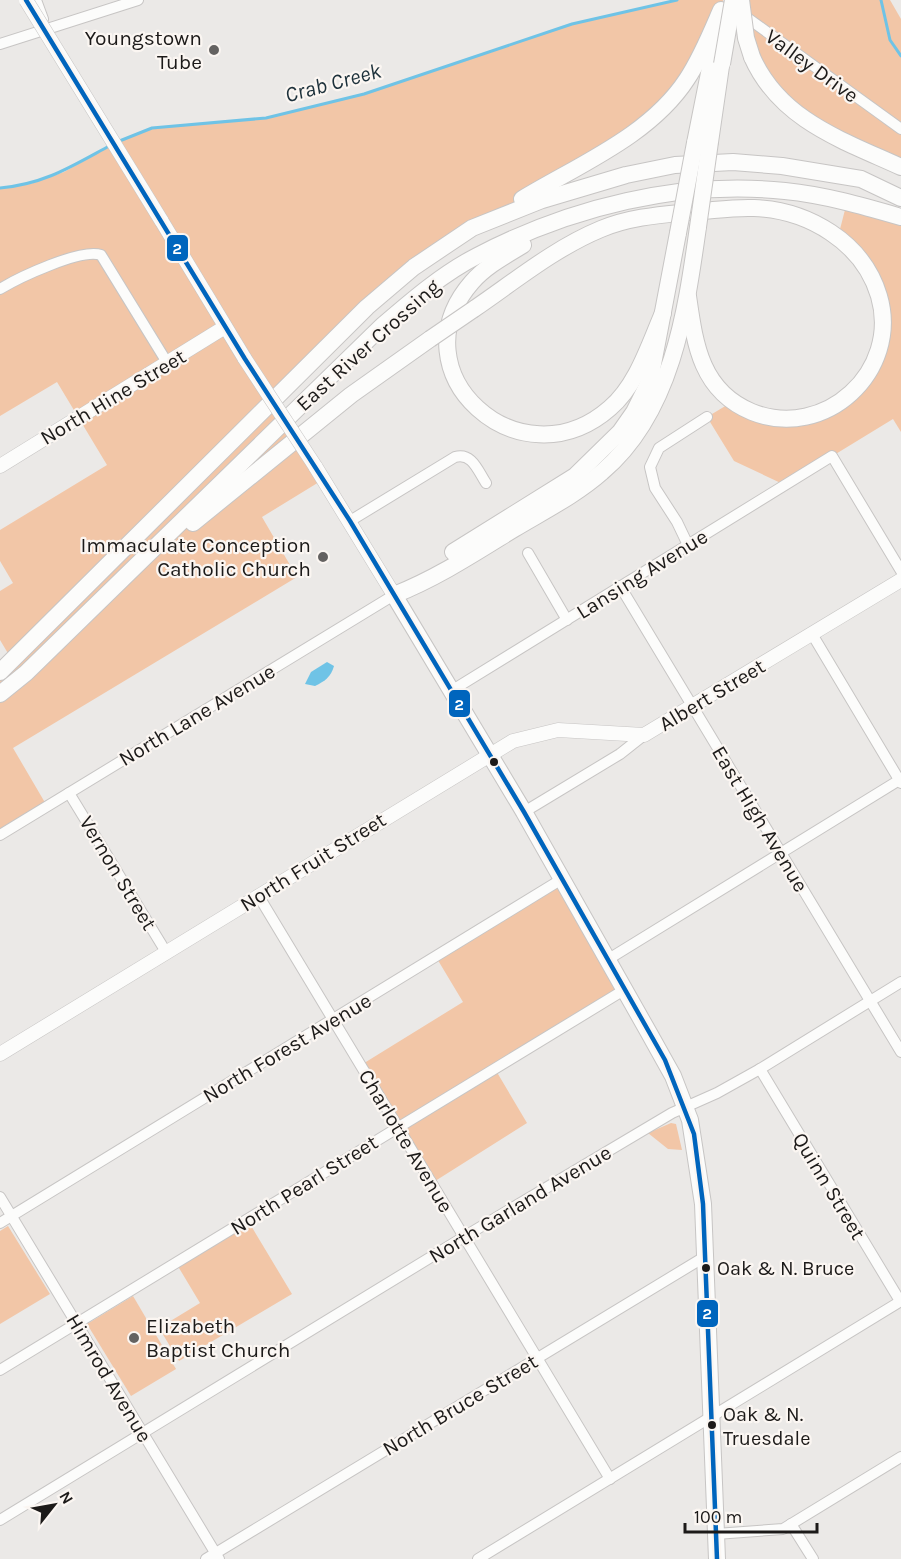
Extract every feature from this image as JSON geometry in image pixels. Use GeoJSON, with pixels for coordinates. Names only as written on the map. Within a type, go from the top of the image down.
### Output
{"type":"FeatureCollection","features":[{"type":"Feature","properties":{"kind":"highway"},"geometry":{"type":"LineString","coordinates":[[741,0],[746,38],[752,57],[766,84],[793,112],[821,129],[901,167]]}},
{"type":"Feature","properties":{"kind":"highway"},"geometry":{"type":"LineString","coordinates":[[394,595],[423,583],[554,505],[613,462],[640,429],[659,394],[688,296],[698,227],[703,142],[726,2]]}},
{"type":"Feature","properties":{"kind":"highway"},"geometry":{"type":"LineString","coordinates":[[472,228],[624,139],[657,115],[687,81],[726,2]]}},
{"type":"Feature","properties":{"kind":"highway"},"geometry":{"type":"LineString","coordinates":[[394,595],[417,573],[575,476],[612,443],[634,412],[650,380],[678,232],[703,142]]}},
{"type":"Feature","properties":{"kind":"highway","name":"East River Crossing"},"geometry":{"type":"LineString","coordinates":[[0,672],[367,307],[414,267],[472,228],[590,184],[675,165],[733,162],[824,171],[861,179],[901,198]]}},
{"type":"Feature","properties":{"kind":"highway","name":"East River Crossing"},"geometry":{"type":"LineString","coordinates":[[0,694],[26,673],[352,354],[412,301],[476,256],[534,231],[605,207],[646,197],[710,189],[759,189],[815,195],[901,217]]}},
{"type":"Feature","properties":{"kind":"highway"},"geometry":{"type":"LineString","coordinates":[[605,207],[539,236],[484,270],[472,282],[461,296],[451,321],[449,351],[456,381],[476,409],[497,425],[513,431],[538,435],[573,430],[595,420],[624,392],[663,313]]}},
{"type":"Feature","properties":{"kind":"highway"},"geometry":{"type":"LineString","coordinates":[[98,603],[282,449],[351,395],[570,244],[614,224],[643,217],[756,208],[775,210],[811,221],[838,237],[868,272],[879,297],[883,320],[882,339],[866,378],[838,404],[799,418],[763,416],[732,402],[706,374],[696,348],[688,296]]}},
{"type":"Feature","properties":{"kind":"highway"},"geometry":{"type":"LineString","coordinates":[[394,595],[524,812],[665,1060],[686,1107],[694,1134],[703,1204],[717,1559]]}},
{"type":"Feature","properties":{"kind":"main road"},"geometry":{"type":"LineString","coordinates":[[26,0],[225,327],[350,521],[394,595]]}},
{"type":"Feature","properties":{"kind":"main road","name":"North Hine Street"},"geometry":{"type":"LineString","coordinates":[[0,466],[225,327]]}},
{"type":"Feature","properties":{"kind":"main road","name":"Albert Street"},"geometry":{"type":"LineString","coordinates":[[644,735],[901,580]]}},
{"type":"Feature","properties":{"kind":"main road","name":"North Fruit Street"},"geometry":{"type":"LineString","coordinates":[[0,1054],[513,741],[551,731],[644,735]]}},
{"type":"Feature","properties":{"kind":"street"},"geometry":{"type":"LineString","coordinates":[[36,0],[49,30]]}},
{"type":"Feature","properties":{"kind":"street"},"geometry":{"type":"LineString","coordinates":[[0,44],[138,0]]}},
{"type":"Feature","properties":{"kind":"street","name":"Valley Drive"},"geometry":{"type":"LineString","coordinates":[[726,2],[901,129]]}},
{"type":"Feature","properties":{"kind":"street"},"geometry":{"type":"LineString","coordinates":[[0,289],[34,272],[97,254],[104,258],[168,364]]}},
{"type":"Feature","properties":{"kind":"street"},"geometry":{"type":"LineString","coordinates":[[688,545],[651,481],[651,460],[665,443],[707,417]]}},
{"type":"Feature","properties":{"kind":"street"},"geometry":{"type":"LineString","coordinates":[[350,521],[455,457],[462,455],[469,458],[486,483]]}},
{"type":"Feature","properties":{"kind":"street","name":"Lansing Avenue"},"geometry":{"type":"LineString","coordinates":[[451,691],[832,456],[901,571]]}},
{"type":"Feature","properties":{"kind":"street"},"geometry":{"type":"LineString","coordinates":[[528,553],[567,620]]}},
{"type":"Feature","properties":{"kind":"street","name":"East High Avenue"},"geometry":{"type":"LineString","coordinates":[[620,586],[901,1052]]}},
{"type":"Feature","properties":{"kind":"street","name":"North Lane Avenue"},"geometry":{"type":"LineString","coordinates":[[0,835],[394,595]]}},
{"type":"Feature","properties":{"kind":"street"},"geometry":{"type":"LineString","coordinates":[[607,960],[900,781],[812,634]]}},
{"type":"Feature","properties":{"kind":"street","name":"Albert Street"},"geometry":{"type":"LineString","coordinates":[[524,812],[620,754],[644,735]]}},
{"type":"Feature","properties":{"kind":"street","name":"Vernon Street"},"geometry":{"type":"LineString","coordinates":[[69,793],[166,952]]}},
{"type":"Feature","properties":{"kind":"street","name":"North Forest Avenue"},"geometry":{"type":"LineString","coordinates":[[0,1223],[562,879]]}},
{"type":"Feature","properties":{"kind":"street","name":"Charlotte Avenue"},"geometry":{"type":"LineString","coordinates":[[258,895],[610,1479]]}},
{"type":"Feature","properties":{"kind":"street","name":"North Garland Avenue"},"geometry":{"type":"LineString","coordinates":[[0,1520],[464,1237],[686,1107],[760,1069],[901,982]]}},
{"type":"Feature","properties":{"kind":"street","name":"North Pearl Street"},"geometry":{"type":"LineString","coordinates":[[0,1370],[624,990]]}},
{"type":"Feature","properties":{"kind":"street","name":"Quinn Street"},"geometry":{"type":"LineString","coordinates":[[760,1069],[901,1301]]}},
{"type":"Feature","properties":{"kind":"street","name":"Himrod Avenue"},"geometry":{"type":"LineString","coordinates":[[0,1197],[143,1434],[213,1557]]}},
{"type":"Feature","properties":{"kind":"street","name":"North Bruce Street"},"geometry":{"type":"LineString","coordinates":[[213,1557],[705,1256]]}},
{"type":"Feature","properties":{"kind":"street"},"geometry":{"type":"LineString","coordinates":[[478,1559],[901,1301]]}},
{"type":"Feature","properties":{"kind":"street"},"geometry":{"type":"LineString","coordinates":[[716,1534],[779,1531],[901,1457]]}},
{"type":"Feature","properties":{"kind":"street"},"geometry":{"type":"LineString","coordinates":[[791,1524],[813,1559]]}},
{"type":"Feature","properties":{"kind":"shaded area"},"geometry":{"type":"Polygon","coordinates":[[[676,0],[723,0],[721,10],[657,115],[446,245],[271,400],[324,479],[262,517],[297,577],[13,748],[47,806],[0,835],[0,672],[12,660],[0,640],[0,591],[13,583],[0,561],[0,530],[107,465],[57,382],[0,416],[0,188],[30,184],[64,172],[114,144],[152,128],[266,118],[364,94],[572,24],[676,0]]]}},
{"type":"Feature","properties":{"kind":"shaded area"},"geometry":{"type":"Polygon","coordinates":[[[726,0],[890,0],[901,19],[901,167],[793,112],[726,0]]]}},
{"type":"Feature","properties":{"kind":"shaded area"},"geometry":{"type":"Polygon","coordinates":[[[847,202],[901,217],[901,432],[893,419],[785,485],[734,461],[707,417],[732,402],[799,418],[866,377],[882,308],[838,237],[847,202]]]}},
{"type":"Feature","properties":{"kind":"shaded area"},"geometry":{"type":"Polygon","coordinates":[[[562,879],[624,990],[495,1069],[527,1123],[432,1183],[361,1065],[463,1002],[436,957],[562,879]]]}},
{"type":"Feature","properties":{"kind":"shaded area"},"geometry":{"type":"Polygon","coordinates":[[[671,1123],[676,1124],[682,1150],[668,1149],[648,1133],[671,1123]]]}},
{"type":"Feature","properties":{"kind":"shaded area"},"geometry":{"type":"Polygon","coordinates":[[[247,1219],[292,1294],[179,1361],[159,1328],[200,1303],[176,1263],[247,1219]]]}},
{"type":"Feature","properties":{"kind":"shaded area"},"geometry":{"type":"Polygon","coordinates":[[[8,1226],[50,1294],[0,1324],[0,1231],[8,1226]]]}},
{"type":"Feature","properties":{"kind":"shaded area"},"geometry":{"type":"Polygon","coordinates":[[[133,1296],[176,1369],[131,1396],[87,1324],[133,1296]]]}},
{"type":"Feature","properties":{"kind":"water"},"geometry":{"type":"Polygon","coordinates":[[[327,662],[334,666],[327,678],[315,686],[305,684],[311,672],[327,662]]]}},
{"type":"Feature","properties":{"kind":"waterway","name":"Crab Creek"},"geometry":{"type":"LineString","coordinates":[[117,142],[152,128],[266,118],[364,94],[572,24],[677,0]]}},
{"type":"Feature","properties":{"kind":"waterway"},"geometry":{"type":"LineString","coordinates":[[881,0],[890,40],[901,56]]}},
{"type":"Feature","properties":{"kind":"waterway","name":"Crab Creek"},"geometry":{"type":"LineString","coordinates":[[0,188],[31,183],[45,178],[111,145]]}},
{"type":"Feature","properties":{"kind":"transit line","name":"2"},"geometry":{"type":"LineString","coordinates":[[26,0],[245,359],[350,521],[524,812],[665,1060],[694,1134],[703,1204],[717,1559]]}},
{"type":"Feature","properties":{"kind":"place","name":"Youngstown Tube"},"geometry":{"type":"Point","coordinates":[214,50]}},
{"type":"Feature","properties":{"kind":"place","name":"Immaculate Conception Catholic Church"},"geometry":{"type":"Point","coordinates":[323,557]}},
{"type":"Feature","properties":{"kind":"place","name":"Oak & N. Bruce"},"geometry":{"type":"Point","coordinates":[706,1268]}},
{"type":"Feature","properties":{"kind":"place","name":"Elizabeth Baptist Church"},"geometry":{"type":"Point","coordinates":[134,1338]}},
{"type":"Feature","properties":{"kind":"place","name":"Oak & N. Truesdale"},"geometry":{"type":"Point","coordinates":[712,1425]}}]}
